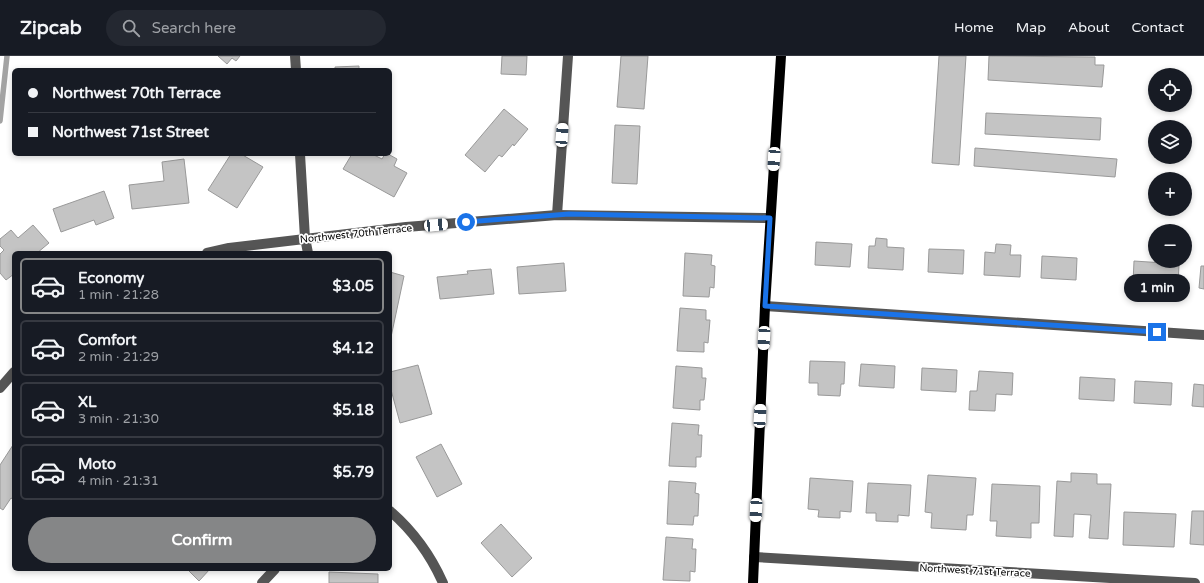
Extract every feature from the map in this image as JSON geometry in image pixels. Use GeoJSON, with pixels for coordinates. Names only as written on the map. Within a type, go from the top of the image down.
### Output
{"type":"FeatureCollection","features":[{"type":"Feature","properties":{"kind":"main road"},"geometry":{"type":"LineString","coordinates":[[752,583],[765,306],[781,56]]}},
{"type":"Feature","properties":{"kind":"street"},"geometry":{"type":"LineString","coordinates":[[295,56],[296,68]]}},
{"type":"Feature","properties":{"kind":"street"},"geometry":{"type":"LineString","coordinates":[[557,215],[568,56]]}},
{"type":"Feature","properties":{"kind":"street"},"geometry":{"type":"LineString","coordinates":[[300,156],[305,238],[308,251]]}},
{"type":"Feature","properties":{"kind":"street","name":"Northwest 70th Terrace"},"geometry":{"type":"LineString","coordinates":[[216,251],[305,238],[406,227],[557,215],[770,218]]}},
{"type":"Feature","properties":{"kind":"street"},"geometry":{"type":"LineString","coordinates":[[765,306],[1204,335]]}},
{"type":"Feature","properties":{"kind":"street"},"geometry":{"type":"LineString","coordinates":[[0,388],[12,374]]}},
{"type":"Feature","properties":{"kind":"street"},"geometry":{"type":"LineString","coordinates":[[392,513],[410,531],[431,560],[443,583]]}},
{"type":"Feature","properties":{"kind":"street","name":"Northwest 71st Terrace"},"geometry":{"type":"LineString","coordinates":[[754,557],[1195,583]]}},
{"type":"Feature","properties":{"kind":"street"},"geometry":{"type":"LineString","coordinates":[[262,583],[273,571]]}},
{"type":"Feature","properties":{"kind":"building"},"geometry":{"type":"Polygon","coordinates":[[[218,56],[240,56],[236,61],[232,58],[227,64],[218,56]]]}},
{"type":"Feature","properties":{"kind":"building"},"geometry":{"type":"Polygon","coordinates":[[[502,56],[527,56],[526,75],[501,74],[502,56]]]}},
{"type":"Feature","properties":{"kind":"building"},"geometry":{"type":"Polygon","coordinates":[[[621,56],[648,56],[644,109],[617,107],[621,56]]]}},
{"type":"Feature","properties":{"kind":"building"},"geometry":{"type":"Polygon","coordinates":[[[939,56],[966,56],[959,165],[932,163],[939,56]]]}},
{"type":"Feature","properties":{"kind":"building"},"geometry":{"type":"Polygon","coordinates":[[[989,56],[1095,57],[1095,65],[1104,65],[1102,87],[988,80],[989,56]]]}},
{"type":"Feature","properties":{"kind":"building"},"geometry":{"type":"Polygon","coordinates":[[[359,66],[359,68],[335,68],[359,66]]]}},
{"type":"Feature","properties":{"kind":"building"},"geometry":{"type":"Polygon","coordinates":[[[504,109],[528,129],[514,146],[513,144],[502,157],[499,155],[485,172],[465,155],[504,109]]]}},
{"type":"Feature","properties":{"kind":"building"},"geometry":{"type":"Polygon","coordinates":[[[986,113],[1101,118],[1100,140],[985,134],[986,113]]]}},
{"type":"Feature","properties":{"kind":"building"},"geometry":{"type":"Polygon","coordinates":[[[615,125],[640,126],[637,184],[612,183],[615,125]]]}},
{"type":"Feature","properties":{"kind":"building"},"geometry":{"type":"Polygon","coordinates":[[[975,148],[1117,159],[1115,177],[974,166],[975,148]]]}},
{"type":"Feature","properties":{"kind":"building"},"geometry":{"type":"Polygon","coordinates":[[[230,156],[244,156],[263,167],[237,208],[208,190],[230,156]]]}},
{"type":"Feature","properties":{"kind":"building"},"geometry":{"type":"Polygon","coordinates":[[[351,156],[376,156],[382,159],[384,156],[392,156],[397,159],[394,166],[407,173],[394,197],[343,169],[351,156]]]}},
{"type":"Feature","properties":{"kind":"building"},"geometry":{"type":"Polygon","coordinates":[[[184,159],[189,203],[132,209],[129,185],[164,181],[162,162],[184,159]]]}},
{"type":"Feature","properties":{"kind":"building"},"geometry":{"type":"Polygon","coordinates":[[[104,191],[114,218],[96,225],[94,220],[61,232],[53,209],[104,191]]]}},
{"type":"Feature","properties":{"kind":"building"},"geometry":{"type":"Polygon","coordinates":[[[33,225],[49,243],[39,251],[12,251],[12,276],[6,280],[0,273],[0,254],[4,250],[0,246],[0,239],[11,230],[18,238],[33,225]]]}},
{"type":"Feature","properties":{"kind":"building"},"geometry":{"type":"Polygon","coordinates":[[[876,238],[887,239],[887,247],[904,248],[903,270],[868,268],[869,246],[875,246],[876,238]]]}},
{"type":"Feature","properties":{"kind":"building"},"geometry":{"type":"Polygon","coordinates":[[[816,242],[852,244],[850,267],[815,265],[816,242]]]}},
{"type":"Feature","properties":{"kind":"building"},"geometry":{"type":"Polygon","coordinates":[[[996,244],[1011,245],[1010,255],[1021,255],[1020,277],[984,275],[985,252],[995,253],[996,244]]]}},
{"type":"Feature","properties":{"kind":"building"},"geometry":{"type":"Polygon","coordinates":[[[929,249],[964,250],[963,274],[928,272],[929,249]]]}},
{"type":"Feature","properties":{"kind":"building"},"geometry":{"type":"Polygon","coordinates":[[[685,253],[712,255],[711,265],[715,266],[714,288],[710,287],[709,297],[683,296],[685,253]]]}},
{"type":"Feature","properties":{"kind":"building"},"geometry":{"type":"Polygon","coordinates":[[[1042,256],[1077,258],[1076,280],[1041,278],[1042,256]]]}},
{"type":"Feature","properties":{"kind":"building"},"geometry":{"type":"Polygon","coordinates":[[[1134,261],[1148,262],[1148,268],[1179,268],[1178,286],[1133,283],[1134,261]]]}},
{"type":"Feature","properties":{"kind":"building"},"geometry":{"type":"Polygon","coordinates":[[[564,263],[566,291],[519,294],[517,267],[564,263]]]}},
{"type":"Feature","properties":{"kind":"building"},"geometry":{"type":"Polygon","coordinates":[[[1201,266],[1204,266],[1204,289],[1199,288],[1201,266]]]}},
{"type":"Feature","properties":{"kind":"building"},"geometry":{"type":"Polygon","coordinates":[[[491,269],[494,294],[440,299],[437,277],[468,274],[467,271],[491,269]]]}},
{"type":"Feature","properties":{"kind":"building"},"geometry":{"type":"Polygon","coordinates":[[[392,273],[404,276],[392,332],[392,273]]]}},
{"type":"Feature","properties":{"kind":"building"},"geometry":{"type":"Polygon","coordinates":[[[680,308],[706,310],[706,320],[710,320],[708,343],[704,342],[704,352],[677,351],[680,308]]]}},
{"type":"Feature","properties":{"kind":"building"},"geometry":{"type":"Polygon","coordinates":[[[810,361],[845,362],[844,384],[841,384],[840,396],[818,395],[818,383],[809,383],[810,361]]]}},
{"type":"Feature","properties":{"kind":"building"},"geometry":{"type":"Polygon","coordinates":[[[861,364],[895,366],[894,388],[859,386],[861,364]]]}},
{"type":"Feature","properties":{"kind":"building"},"geometry":{"type":"Polygon","coordinates":[[[418,365],[432,414],[400,423],[392,393],[392,372],[418,365]]]}},
{"type":"Feature","properties":{"kind":"building"},"geometry":{"type":"Polygon","coordinates":[[[676,366],[702,368],[702,378],[706,378],[704,400],[700,400],[700,410],[673,408],[676,366]]]}},
{"type":"Feature","properties":{"kind":"building"},"geometry":{"type":"Polygon","coordinates":[[[922,368],[957,370],[956,392],[921,390],[922,368]]]}},
{"type":"Feature","properties":{"kind":"building"},"geometry":{"type":"Polygon","coordinates":[[[979,371],[1013,373],[1012,395],[996,394],[995,411],[969,410],[970,391],[977,391],[979,371]]]}},
{"type":"Feature","properties":{"kind":"building"},"geometry":{"type":"Polygon","coordinates":[[[1080,377],[1115,379],[1114,401],[1079,399],[1080,377]]]}},
{"type":"Feature","properties":{"kind":"building"},"geometry":{"type":"Polygon","coordinates":[[[1135,381],[1172,383],[1171,405],[1134,403],[1135,381]]]}},
{"type":"Feature","properties":{"kind":"building"},"geometry":{"type":"Polygon","coordinates":[[[1194,384],[1204,385],[1204,407],[1192,406],[1194,384]]]}},
{"type":"Feature","properties":{"kind":"building"},"geometry":{"type":"Polygon","coordinates":[[[672,423],[699,425],[698,435],[702,435],[701,457],[696,457],[696,467],[669,466],[672,423]]]}},
{"type":"Feature","properties":{"kind":"building"},"geometry":{"type":"Polygon","coordinates":[[[441,444],[462,484],[437,497],[416,457],[441,444]]]}},
{"type":"Feature","properties":{"kind":"building"},"geometry":{"type":"Polygon","coordinates":[[[12,447],[12,499],[3,510],[0,508],[0,465],[12,447]]]}},
{"type":"Feature","properties":{"kind":"building"},"geometry":{"type":"Polygon","coordinates":[[[1071,473],[1097,474],[1097,484],[1111,484],[1108,539],[1089,538],[1091,515],[1074,514],[1073,537],[1054,536],[1057,481],[1071,482],[1071,473]]]}},
{"type":"Feature","properties":{"kind":"building"},"geometry":{"type":"Polygon","coordinates":[[[928,475],[976,478],[973,515],[967,515],[966,530],[931,528],[932,513],[925,512],[928,475]]]}},
{"type":"Feature","properties":{"kind":"building"},"geometry":{"type":"Polygon","coordinates":[[[810,478],[853,481],[851,512],[840,511],[840,518],[818,517],[819,510],[808,509],[810,478]]]}},
{"type":"Feature","properties":{"kind":"building"},"geometry":{"type":"Polygon","coordinates":[[[669,481],[696,483],[695,493],[699,494],[698,516],[694,516],[693,525],[667,524],[669,481]]]}},
{"type":"Feature","properties":{"kind":"building"},"geometry":{"type":"Polygon","coordinates":[[[868,483],[911,485],[909,516],[898,515],[898,522],[876,521],[876,513],[866,513],[868,483]]]}},
{"type":"Feature","properties":{"kind":"building"},"geometry":{"type":"Polygon","coordinates":[[[992,484],[1040,486],[1039,523],[1031,523],[1031,538],[996,536],[997,521],[990,521],[992,484]]]}},
{"type":"Feature","properties":{"kind":"building"},"geometry":{"type":"Polygon","coordinates":[[[1192,511],[1204,511],[1204,545],[1190,544],[1192,511]]]}},
{"type":"Feature","properties":{"kind":"building"},"geometry":{"type":"Polygon","coordinates":[[[1124,512],[1176,514],[1174,547],[1123,545],[1124,512]]]}},
{"type":"Feature","properties":{"kind":"building"},"geometry":{"type":"Polygon","coordinates":[[[501,524],[532,558],[512,577],[481,543],[501,524]]]}},
{"type":"Feature","properties":{"kind":"building"},"geometry":{"type":"Polygon","coordinates":[[[666,537],[693,539],[692,549],[696,549],[695,572],[690,571],[690,581],[663,580],[666,537]]]}},
{"type":"Feature","properties":{"kind":"building"},"geometry":{"type":"Polygon","coordinates":[[[189,571],[208,571],[199,581],[189,571]]]}},
{"type":"Feature","properties":{"kind":"building"},"geometry":{"type":"Polygon","coordinates":[[[329,572],[378,574],[378,583],[329,583],[329,572]]]}},
{"type":"Feature","properties":{"kind":"waterway"},"geometry":{"type":"LineString","coordinates":[[0,121],[7,56]]}},
{"type":"Feature","properties":{"kind":"route"},"geometry":{"type":"LineString","coordinates":[[466,222],[569,214],[770,218],[765,306],[1157,332]]}}]}
